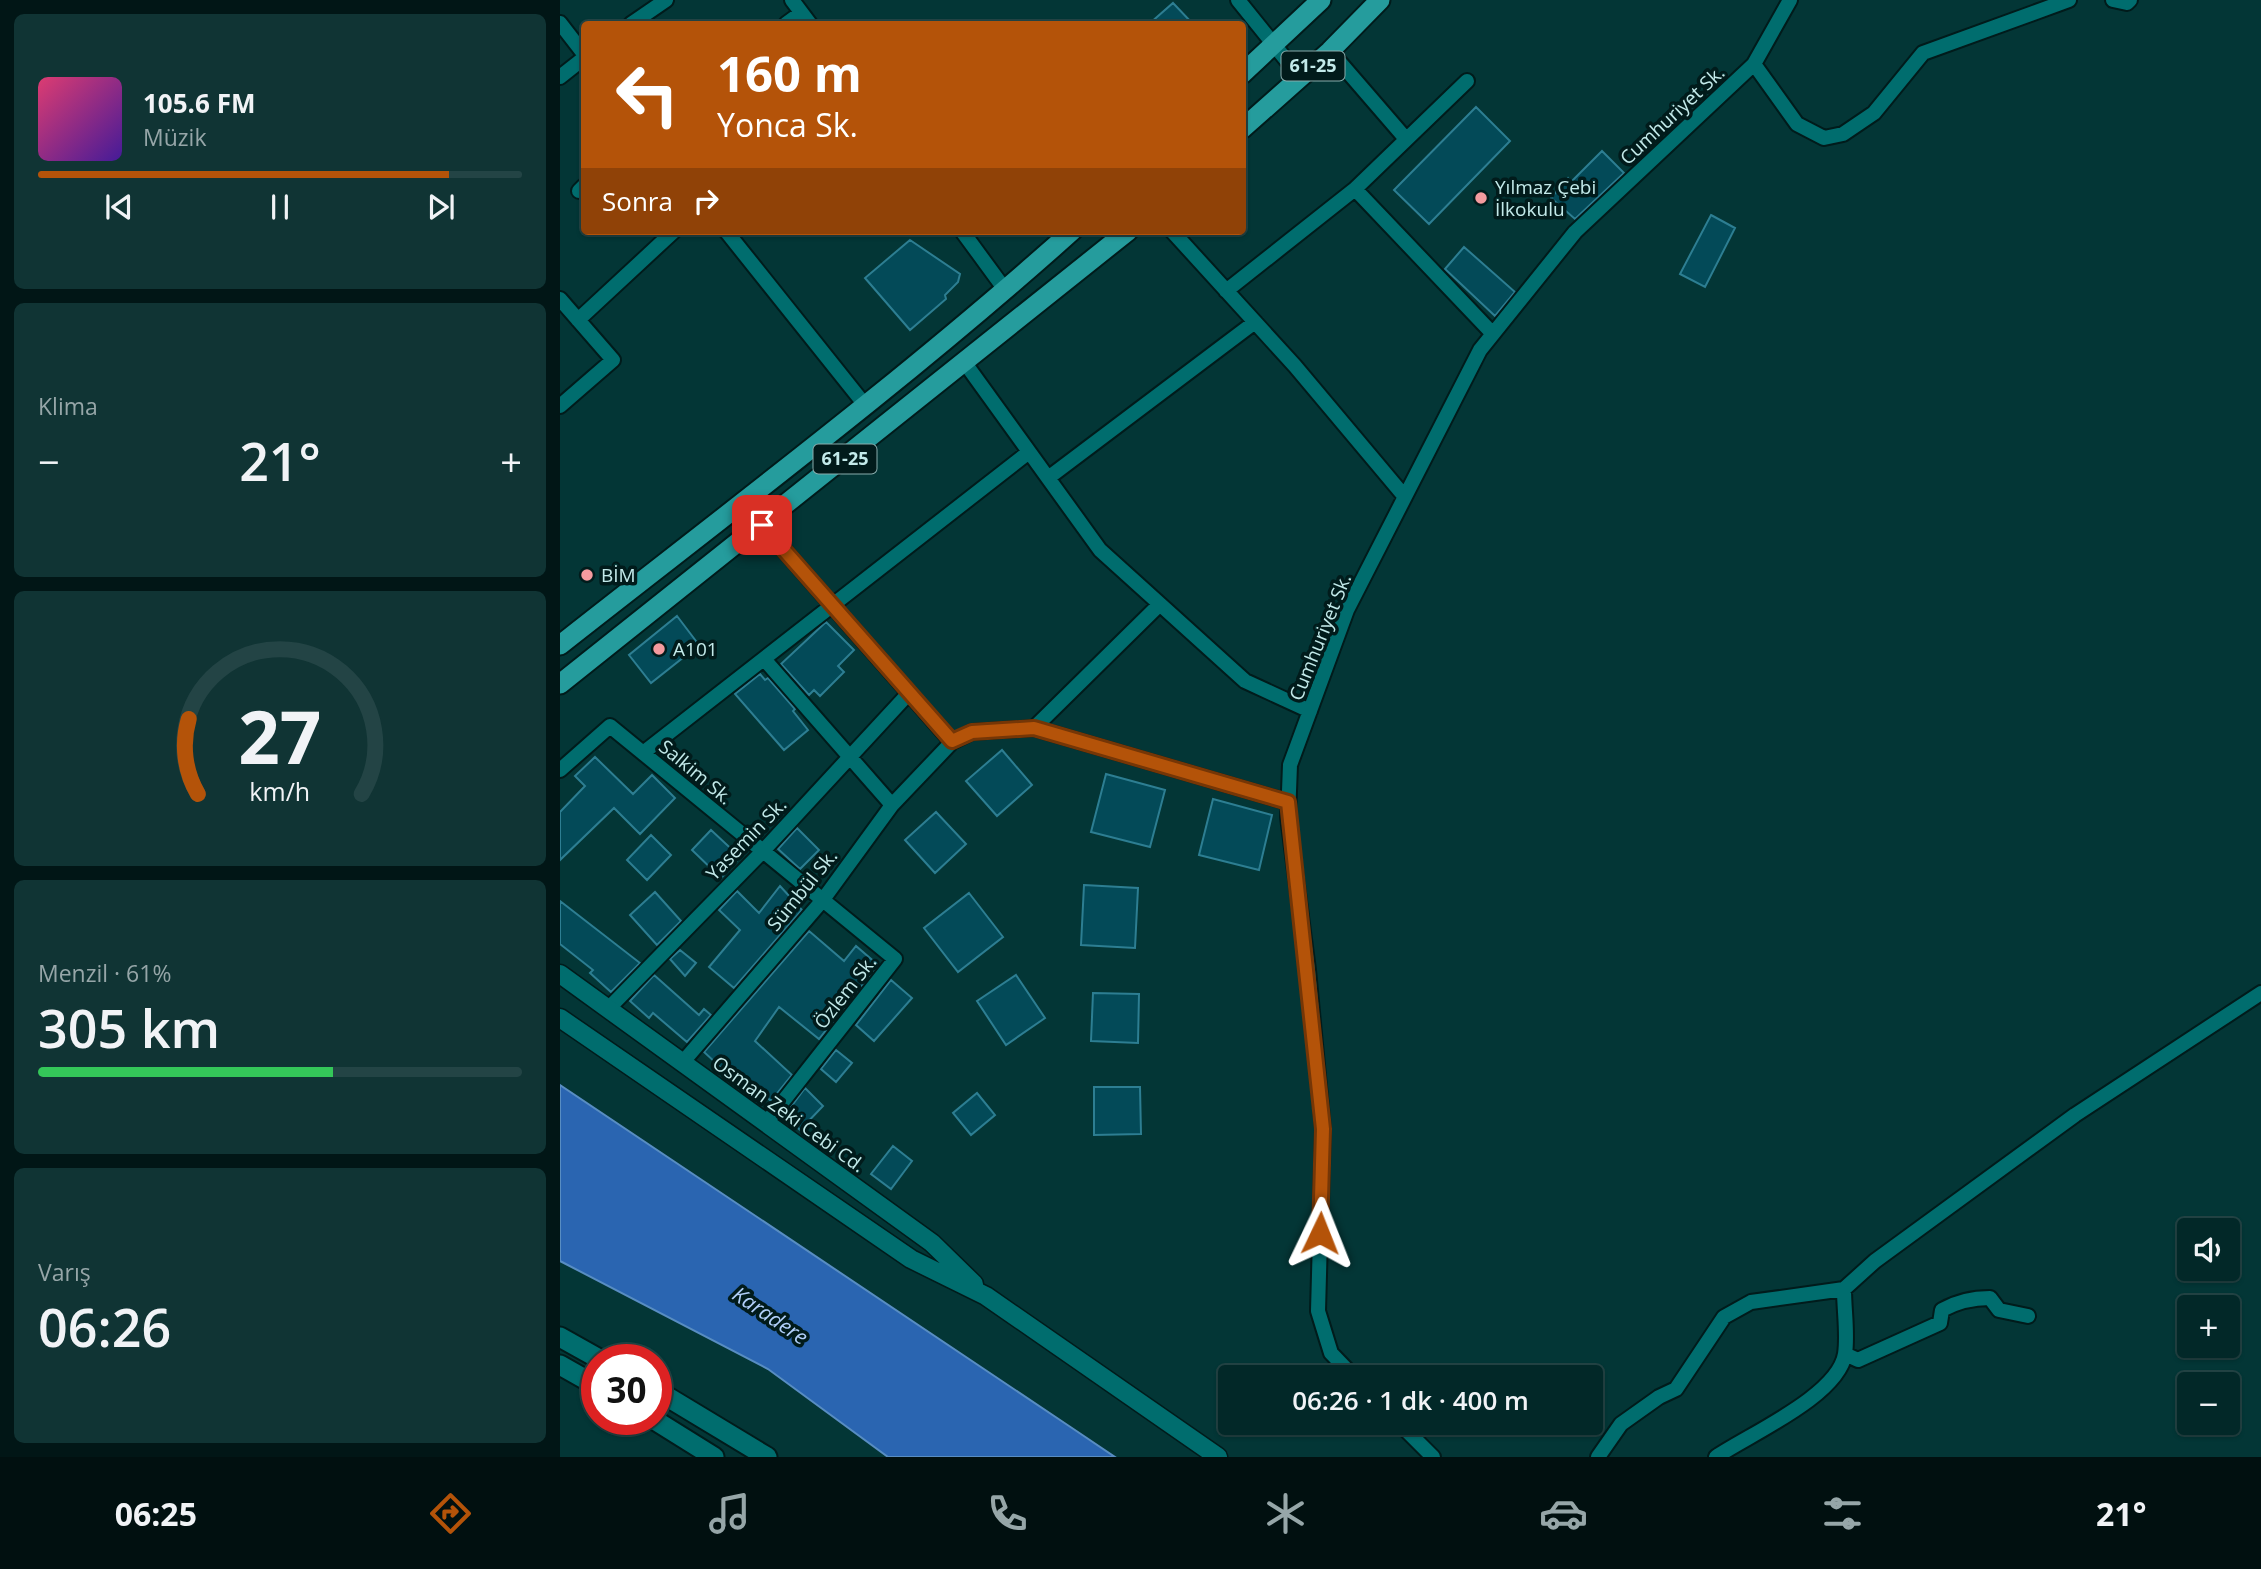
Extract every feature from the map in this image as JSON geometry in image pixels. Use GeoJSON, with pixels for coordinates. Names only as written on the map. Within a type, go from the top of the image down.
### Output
{"type":"FeatureCollection","features":[{"type":"Feature","properties":{"kind":"main road","name":"61-25"},"geometry":{"type":"LineString","coordinates":[[1246,70],[1321,0]]}},
{"type":"Feature","properties":{"kind":"main road","name":"61-25"},"geometry":{"type":"LineString","coordinates":[[1246,125],[1330,51],[1380,0]]}},
{"type":"Feature","properties":{"kind":"main road","name":"61-25"},"geometry":{"type":"LineString","coordinates":[[560,645],[865,405],[1006,291],[1068,235]]}},
{"type":"Feature","properties":{"kind":"main road","name":"61-25"},"geometry":{"type":"LineString","coordinates":[[560,684],[1123,235]]}},
{"type":"Feature","properties":{"kind":"main road"},"geometry":{"type":"LineString","coordinates":[[560,1338],[581,1349]]}},
{"type":"Feature","properties":{"kind":"main road"},"geometry":{"type":"LineString","coordinates":[[560,1365],[581,1377]]}},
{"type":"Feature","properties":{"kind":"main road"},"geometry":{"type":"LineString","coordinates":[[672,1400],[767,1457]]}},
{"type":"Feature","properties":{"kind":"main road"},"geometry":{"type":"LineString","coordinates":[[672,1431],[714,1457]]}},
{"type":"Feature","properties":{"kind":"street"},"geometry":{"type":"LineString","coordinates":[[635,21],[666,0]]}},
{"type":"Feature","properties":{"kind":"street"},"geometry":{"type":"LineString","coordinates":[[792,0],[806,19]]}},
{"type":"Feature","properties":{"kind":"street"},"geometry":{"type":"LineString","coordinates":[[1238,0],[1300,78]]}},
{"type":"Feature","properties":{"kind":"street","name":"Cumhuriyet Sk."},"geometry":{"type":"LineString","coordinates":[[1342,1365],[1331,1353],[1318,1311],[1323,1129],[1288,802],[1290,765],[1347,610],[1480,350],[1575,232],[1754,64],[1790,0]]}},
{"type":"Feature","properties":{"kind":"street"},"geometry":{"type":"LineString","coordinates":[[1754,64],[1797,124],[1824,138],[1843,134],[1874,113],[1891,88],[1923,53],[2069,0]]}},
{"type":"Feature","properties":{"kind":"street"},"geometry":{"type":"LineString","coordinates":[[2113,0],[2127,3],[2130,0]]}},
{"type":"Feature","properties":{"kind":"street"},"geometry":{"type":"LineString","coordinates":[[560,23],[581,52]]}},
{"type":"Feature","properties":{"kind":"street"},"geometry":{"type":"LineString","coordinates":[[1330,51],[1406,139]]}},
{"type":"Feature","properties":{"kind":"street"},"geometry":{"type":"LineString","coordinates":[[560,77],[581,59]]}},
{"type":"Feature","properties":{"kind":"street"},"geometry":{"type":"LineString","coordinates":[[1226,290],[1355,189],[1466,81]]}},
{"type":"Feature","properties":{"kind":"street"},"geometry":{"type":"LineString","coordinates":[[1355,189],[1493,334]]}},
{"type":"Feature","properties":{"kind":"street"},"geometry":{"type":"LineString","coordinates":[[578,320],[670,235]]}},
{"type":"Feature","properties":{"kind":"street"},"geometry":{"type":"LineString","coordinates":[[729,235],[865,405]]}},
{"type":"Feature","properties":{"kind":"street"},"geometry":{"type":"LineString","coordinates":[[965,235],[1006,291]]}},
{"type":"Feature","properties":{"kind":"street"},"geometry":{"type":"LineString","coordinates":[[1176,235],[1255,322],[1405,497]]}},
{"type":"Feature","properties":{"kind":"street"},"geometry":{"type":"LineString","coordinates":[[560,299],[613,360],[560,406]]}},
{"type":"Feature","properties":{"kind":"street"},"geometry":{"type":"LineString","coordinates":[[1048,478],[1255,322]]}},
{"type":"Feature","properties":{"kind":"street"},"geometry":{"type":"LineString","coordinates":[[965,363],[1100,550],[1245,681],[1310,711]]}},
{"type":"Feature","properties":{"kind":"street"},"geometry":{"type":"LineString","coordinates":[[643,753],[1029,452]]}},
{"type":"Feature","properties":{"kind":"street"},"geometry":{"type":"LineString","coordinates":[[762,525],[952,741],[972,732],[1034,728],[1288,802]]}},
{"type":"Feature","properties":{"kind":"street"},"geometry":{"type":"LineString","coordinates":[[1034,728],[1160,604]]}},
{"type":"Feature","properties":{"kind":"street"},"geometry":{"type":"LineString","coordinates":[[764,659],[892,805]]}},
{"type":"Feature","properties":{"kind":"street","name":"Yasemin Sk."},"geometry":{"type":"LineString","coordinates":[[608,1009],[762,852],[909,693]]}},
{"type":"Feature","properties":{"kind":"street","name":"Salkim Sk."},"geometry":{"type":"LineString","coordinates":[[560,770],[610,726],[821,901]]}},
{"type":"Feature","properties":{"kind":"street","name":"Sümbül Sk."},"geometry":{"type":"LineString","coordinates":[[682,1063],[821,901],[892,805],[952,741]]}},
{"type":"Feature","properties":{"kind":"street","name":"Özlem Sk."},"geometry":{"type":"LineString","coordinates":[[766,1124],[895,959],[821,901]]}},
{"type":"Feature","properties":{"kind":"street","name":"Osman Zeki Cebi Cd."},"geometry":{"type":"LineString","coordinates":[[560,974],[932,1243],[986,1296]]}},
{"type":"Feature","properties":{"kind":"street"},"geometry":{"type":"LineString","coordinates":[[1598,1457],[1621,1424],[1659,1396],[1676,1389],[1724,1317],[1752,1302],[1844,1289],[1875,1261],[2075,1115],[2261,993]]}},
{"type":"Feature","properties":{"kind":"street","name":"Osman Zeki Cebi Cd."},"geometry":{"type":"LineString","coordinates":[[560,1018],[911,1259],[986,1296],[1218,1457]]}},
{"type":"Feature","properties":{"kind":"street"},"geometry":{"type":"LineString","coordinates":[[1716,1457],[1824,1390],[1840,1369],[1845,1354],[1844,1289]]}},
{"type":"Feature","properties":{"kind":"street"},"geometry":{"type":"LineString","coordinates":[[1845,1354],[1858,1360],[1868,1356],[1940,1323],[1942,1310],[1965,1300],[1990,1298],[1999,1310],[2028,1315]]}},
{"type":"Feature","properties":{"kind":"street"},"geometry":{"type":"LineString","coordinates":[[1411,1435],[1433,1457]]}},
{"type":"Feature","properties":{"kind":"water","name":"Karadere"},"geometry":{"type":"Polygon","coordinates":[[[560,1085],[1115,1457],[888,1457],[768,1369],[560,1261],[560,1085]]]}},
{"type":"Feature","properties":{"kind":"building"},"geometry":{"type":"Polygon","coordinates":[[[1173,3],[1190,21],[1152,21],[1173,3]]]}},
{"type":"Feature","properties":{"kind":"building"},"geometry":{"type":"Polygon","coordinates":[[[1476,107],[1510,141],[1429,224],[1394,190],[1476,107]]]}},
{"type":"Feature","properties":{"kind":"building"},"geometry":{"type":"Polygon","coordinates":[[[1602,151],[1624,173],[1575,219],[1551,198],[1568,178],[1571,182],[1602,151]]]}},
{"type":"Feature","properties":{"kind":"building"},"geometry":{"type":"Polygon","coordinates":[[[1711,215],[1735,228],[1705,287],[1680,274],[1711,215]]]}},
{"type":"Feature","properties":{"kind":"building"},"geometry":{"type":"Polygon","coordinates":[[[910,240],[960,274],[958,282],[945,295],[946,299],[910,330],[865,278],[910,240]]]}},
{"type":"Feature","properties":{"kind":"building"},"geometry":{"type":"Polygon","coordinates":[[[1464,247],[1515,292],[1495,316],[1445,269],[1464,247]]]}},
{"type":"Feature","properties":{"kind":"building"},"geometry":{"type":"Polygon","coordinates":[[[677,616],[699,645],[651,683],[629,655],[677,616]]]}},
{"type":"Feature","properties":{"kind":"building"},"geometry":{"type":"Polygon","coordinates":[[[826,622],[854,650],[838,666],[844,672],[820,696],[814,690],[809,695],[781,664],[826,622]]]}},
{"type":"Feature","properties":{"kind":"building"},"geometry":{"type":"Polygon","coordinates":[[[760,674],[765,680],[768,678],[795,709],[793,711],[808,730],[784,750],[735,694],[760,674]]]}},
{"type":"Feature","properties":{"kind":"building"},"geometry":{"type":"Polygon","coordinates":[[[1002,750],[1032,785],[997,816],[966,781],[1002,750]]]}},
{"type":"Feature","properties":{"kind":"building"},"geometry":{"type":"Polygon","coordinates":[[[595,757],[633,794],[652,775],[675,798],[640,834],[614,808],[560,860],[560,812],[585,786],[575,776],[595,757]]]}},
{"type":"Feature","properties":{"kind":"building"},"geometry":{"type":"Polygon","coordinates":[[[1106,774],[1165,790],[1150,847],[1091,832],[1106,774]]]}},
{"type":"Feature","properties":{"kind":"building"},"geometry":{"type":"Polygon","coordinates":[[[1213,799],[1272,815],[1259,870],[1199,855],[1213,799]]]}},
{"type":"Feature","properties":{"kind":"building"},"geometry":{"type":"Polygon","coordinates":[[[936,812],[966,844],[935,873],[905,840],[936,812]]]}},
{"type":"Feature","properties":{"kind":"building"},"geometry":{"type":"Polygon","coordinates":[[[797,828],[819,850],[800,869],[778,849],[797,828]]]}},
{"type":"Feature","properties":{"kind":"building"},"geometry":{"type":"Polygon","coordinates":[[[711,830],[740,857],[721,878],[692,850],[711,830]]]}},
{"type":"Feature","properties":{"kind":"building"},"geometry":{"type":"Polygon","coordinates":[[[651,835],[671,855],[647,880],[627,860],[651,835]]]}},
{"type":"Feature","properties":{"kind":"building"},"geometry":{"type":"Polygon","coordinates":[[[1084,885],[1138,888],[1135,948],[1081,945],[1084,885]]]}},
{"type":"Feature","properties":{"kind":"building"},"geometry":{"type":"Polygon","coordinates":[[[780,886],[802,910],[734,988],[709,967],[740,930],[719,910],[737,891],[759,913],[780,886]]]}},
{"type":"Feature","properties":{"kind":"building"},"geometry":{"type":"Polygon","coordinates":[[[655,892],[681,921],[657,945],[630,915],[655,892]]]}},
{"type":"Feature","properties":{"kind":"building"},"geometry":{"type":"Polygon","coordinates":[[[969,893],[1003,937],[958,972],[924,928],[969,893]]]}},
{"type":"Feature","properties":{"kind":"building"},"geometry":{"type":"Polygon","coordinates":[[[560,901],[640,963],[611,992],[590,973],[593,970],[560,944],[560,901]]]}},
{"type":"Feature","properties":{"kind":"building"},"geometry":{"type":"Polygon","coordinates":[[[809,931],[844,961],[856,946],[878,965],[819,1039],[779,1007],[755,1041],[792,1075],[771,1101],[736,1069],[730,1076],[704,1052],[809,931]]]}},
{"type":"Feature","properties":{"kind":"building"},"geometry":{"type":"Polygon","coordinates":[[[680,950],[696,963],[685,976],[670,959],[680,950]]]}},
{"type":"Feature","properties":{"kind":"building"},"geometry":{"type":"Polygon","coordinates":[[[654,975],[699,1015],[704,1009],[711,1015],[687,1042],[653,1013],[649,1018],[630,1001],[654,975]]]}},
{"type":"Feature","properties":{"kind":"building"},"geometry":{"type":"Polygon","coordinates":[[[1016,975],[1045,1018],[1006,1045],[977,1001],[1016,975]]]}},
{"type":"Feature","properties":{"kind":"building"},"geometry":{"type":"Polygon","coordinates":[[[891,980],[912,998],[874,1041],[856,1025],[891,980]]]}},
{"type":"Feature","properties":{"kind":"building"},"geometry":{"type":"Polygon","coordinates":[[[1093,993],[1139,994],[1138,1043],[1091,1041],[1093,993]]]}},
{"type":"Feature","properties":{"kind":"building"},"geometry":{"type":"Polygon","coordinates":[[[836,1050],[852,1063],[836,1082],[821,1069],[836,1050]]]}},
{"type":"Feature","properties":{"kind":"building"},"geometry":{"type":"Polygon","coordinates":[[[1094,1087],[1140,1087],[1141,1134],[1094,1135],[1094,1087]]]}},
{"type":"Feature","properties":{"kind":"building"},"geometry":{"type":"Polygon","coordinates":[[[805,1088],[823,1106],[800,1130],[785,1115],[805,1088]]]}},
{"type":"Feature","properties":{"kind":"building"},"geometry":{"type":"Polygon","coordinates":[[[977,1093],[995,1115],[971,1135],[953,1113],[977,1093]]]}},
{"type":"Feature","properties":{"kind":"building"},"geometry":{"type":"Polygon","coordinates":[[[893,1146],[912,1161],[891,1189],[871,1174],[893,1146]]]}},
{"type":"Feature","properties":{"kind":"place","name":"Yılmaz Çebi İlkokulu"},"geometry":{"type":"Point","coordinates":[1481,198]}},
{"type":"Feature","properties":{"kind":"place","name":"BİM"},"geometry":{"type":"Point","coordinates":[587,575]}},
{"type":"Feature","properties":{"kind":"place","name":"A101"},"geometry":{"type":"Point","coordinates":[659,649]}},
{"type":"Feature","properties":{"kind":"route"},"geometry":{"type":"LineString","coordinates":[[762,525],[952,741],[972,732],[1034,728],[1288,802],[1323,1129],[1320,1233]]}}]}
